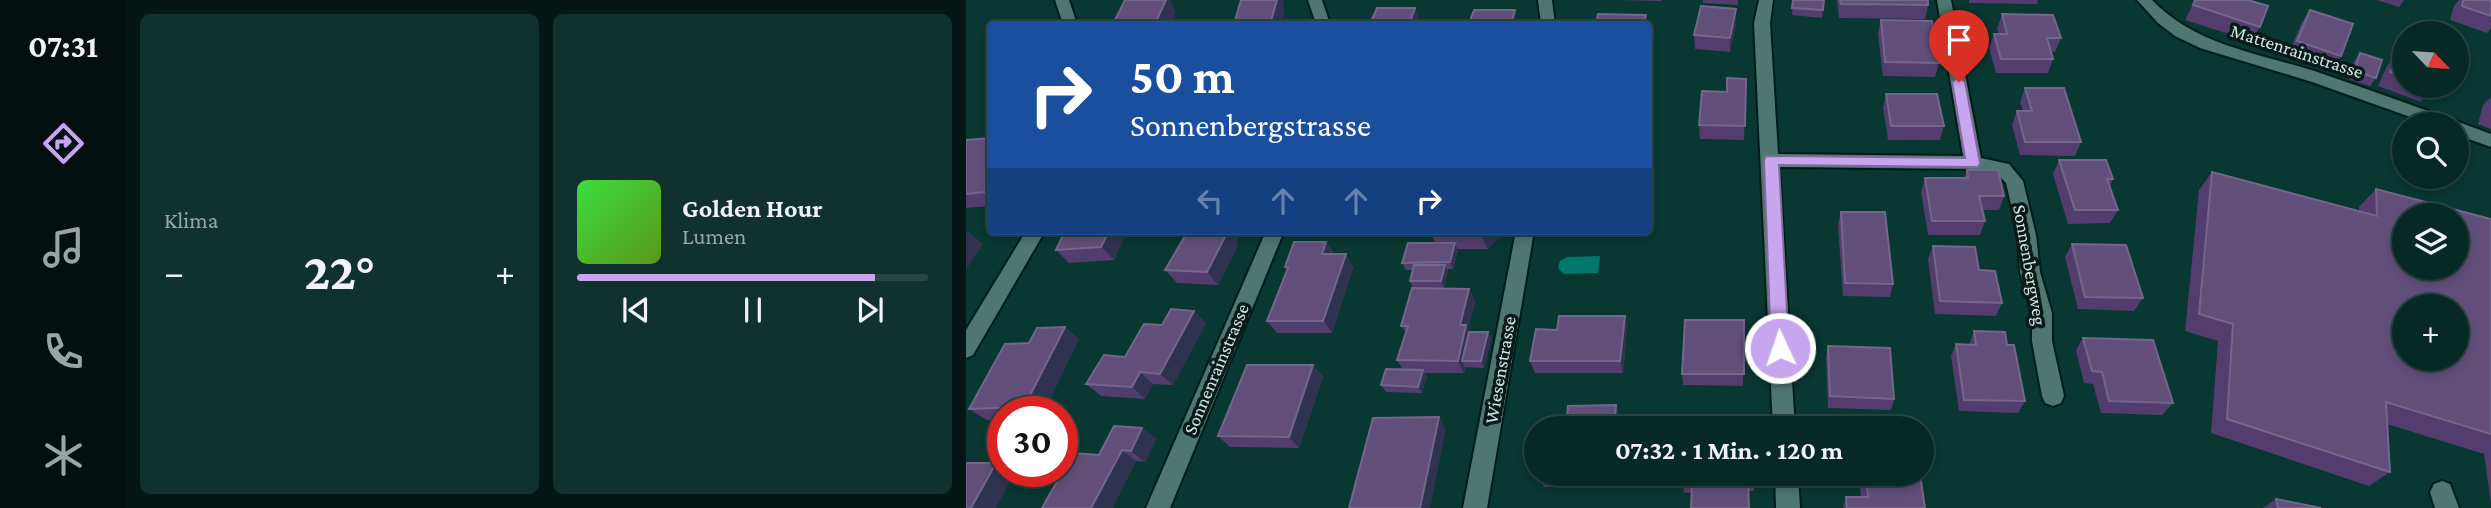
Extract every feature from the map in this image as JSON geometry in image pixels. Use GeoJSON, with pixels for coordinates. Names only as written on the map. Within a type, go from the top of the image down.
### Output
{"type":"FeatureCollection","features":[{"type":"Feature","properties":{"kind":"street"},"geometry":{"type":"LineString","coordinates":[[1062,0],[1069,21]]}},
{"type":"Feature","properties":{"kind":"street"},"geometry":{"type":"LineString","coordinates":[[1315,0],[1322,21]]}},
{"type":"Feature","properties":{"kind":"street"},"geometry":{"type":"LineString","coordinates":[[1545,0],[1548,21]]}},
{"type":"Feature","properties":{"kind":"street"},"geometry":{"type":"LineString","coordinates":[[1766,0],[1762,23],[1783,416]]}},
{"type":"Feature","properties":{"kind":"street"},"geometry":{"type":"LineString","coordinates":[[1944,0],[1973,163]]}},
{"type":"Feature","properties":{"kind":"street","name":"Mattenrainstrasse"},"geometry":{"type":"LineString","coordinates":[[2144,0],[2163,20],[2180,32],[2206,44],[2318,78],[2413,112]]}},
{"type":"Feature","properties":{"kind":"street"},"geometry":{"type":"LineString","coordinates":[[2469,133],[2491,141]]}},
{"type":"Feature","properties":{"kind":"street","name":"Sonnenbergweg"},"geometry":{"type":"LineString","coordinates":[[1771,160],[1973,163],[2003,169],[2014,181],[2027,235],[2030,272],[2042,313],[2042,341],[2053,396]]}},
{"type":"Feature","properties":{"kind":"street"},"geometry":{"type":"LineString","coordinates":[[966,349],[1034,235]]}},
{"type":"Feature","properties":{"kind":"street","name":"Sonnenrainstrasse"},"geometry":{"type":"LineString","coordinates":[[1158,508],[1273,235]]}},
{"type":"Feature","properties":{"kind":"street","name":"Wiesenstrasse"},"geometry":{"type":"LineString","coordinates":[[1475,508],[1524,235]]}},
{"type":"Feature","properties":{"kind":"street"},"geometry":{"type":"LineString","coordinates":[[1786,486],[1787,508]]}},
{"type":"Feature","properties":{"kind":"shaded area"},"geometry":{"type":"Polygon","coordinates":[[[1600,256],[1598,273],[1564,274],[1558,268],[1560,261],[1567,257],[1600,256]]]}},
{"type":"Feature","properties":{"kind":"building"},"geometry":{"type":"Polygon","coordinates":[[[1125,0],[1166,0],[1156,21],[1114,21],[1125,0]]]}},
{"type":"Feature","properties":{"kind":"building"},"geometry":{"type":"Polygon","coordinates":[[[1241,0],[1277,0],[1271,21],[1235,21],[1241,0]]]}},
{"type":"Feature","properties":{"kind":"building"},"geometry":{"type":"Polygon","coordinates":[[[1793,0],[1824,0],[1823,10],[1792,8],[1793,0]]]}},
{"type":"Feature","properties":{"kind":"building"},"geometry":{"type":"Polygon","coordinates":[[[1840,0],[1928,0],[1928,5],[1841,4],[1840,0]]]}},
{"type":"Feature","properties":{"kind":"building"},"geometry":{"type":"Polygon","coordinates":[[[2195,0],[2248,0],[2268,6],[2260,27],[2193,5],[2195,0]]]}},
{"type":"Feature","properties":{"kind":"building"},"geometry":{"type":"Polygon","coordinates":[[[2463,0],[2491,0],[2491,16],[2462,6],[2463,0]]]}},
{"type":"Feature","properties":{"kind":"building"},"geometry":{"type":"Polygon","coordinates":[[[1701,6],[1736,9],[1730,38],[1694,35],[1701,6]]]}},
{"type":"Feature","properties":{"kind":"building"},"geometry":{"type":"Polygon","coordinates":[[[1377,8],[1415,8],[1410,21],[1371,21],[1377,8]]]}},
{"type":"Feature","properties":{"kind":"building"},"geometry":{"type":"Polygon","coordinates":[[[1474,10],[1515,10],[1512,21],[1470,21],[1474,10]]]}},
{"type":"Feature","properties":{"kind":"building"},"geometry":{"type":"Polygon","coordinates":[[[2310,10],[2353,24],[2341,56],[2297,41],[2310,10]]]}},
{"type":"Feature","properties":{"kind":"building"},"geometry":{"type":"Polygon","coordinates":[[[1598,14],[1646,15],[1645,21],[1597,21],[1598,14]]]}},
{"type":"Feature","properties":{"kind":"building"},"geometry":{"type":"Polygon","coordinates":[[[2002,14],[2053,15],[2061,38],[2047,38],[2053,59],[2001,59],[1994,34],[2007,34],[2002,14]]]}},
{"type":"Feature","properties":{"kind":"building"},"geometry":{"type":"Polygon","coordinates":[[[1881,20],[1932,21],[1939,63],[1885,62],[1881,20]]]}},
{"type":"Feature","properties":{"kind":"building"},"geometry":{"type":"Polygon","coordinates":[[[2360,53],[2382,60],[2376,78],[2354,71],[2360,53]]]}},
{"type":"Feature","properties":{"kind":"building"},"geometry":{"type":"Polygon","coordinates":[[[1727,78],[1746,79],[1745,126],[1699,125],[1702,91],[1727,92],[1727,78]]]}},
{"type":"Feature","properties":{"kind":"building"},"geometry":{"type":"Polygon","coordinates":[[[2025,88],[2064,88],[2081,142],[2025,142],[2017,111],[2032,111],[2025,88]]]}},
{"type":"Feature","properties":{"kind":"building"},"geometry":{"type":"Polygon","coordinates":[[[1886,94],[1937,94],[1944,126],[1891,126],[1886,94]]]}},
{"type":"Feature","properties":{"kind":"building"},"geometry":{"type":"Polygon","coordinates":[[[987,138],[985,192],[966,194],[966,140],[987,138]]]}},
{"type":"Feature","properties":{"kind":"building"},"geometry":{"type":"Polygon","coordinates":[[[2059,160],[2106,160],[2113,179],[2107,179],[2118,210],[2075,210],[2059,160]]]}},
{"type":"Feature","properties":{"kind":"building"},"geometry":{"type":"Polygon","coordinates":[[[1967,170],[1998,170],[2004,196],[1979,196],[1985,221],[1932,221],[1925,178],[1968,178],[1967,170]]]}},
{"type":"Feature","properties":{"kind":"building"},"geometry":{"type":"Polygon","coordinates":[[[2212,172],[2377,216],[2376,189],[2430,203],[2392,203],[2392,280],[2469,280],[2469,213],[2491,219],[2491,434],[2386,402],[2390,472],[2227,419],[2233,324],[2199,314],[2212,172]]]}},
{"type":"Feature","properties":{"kind":"building"},"geometry":{"type":"Polygon","coordinates":[[[1841,212],[1885,212],[1893,284],[1845,283],[1841,212]]]}},
{"type":"Feature","properties":{"kind":"building"},"geometry":{"type":"Polygon","coordinates":[[[1063,235],[1107,235],[1101,247],[1056,250],[1063,235]]]}},
{"type":"Feature","properties":{"kind":"building"},"geometry":{"type":"Polygon","coordinates":[[[1186,235],[1226,235],[1207,272],[1165,270],[1186,235]]]}},
{"type":"Feature","properties":{"kind":"building"},"geometry":{"type":"Polygon","coordinates":[[[1432,235],[1483,235],[1482,236],[1432,235]]]}},
{"type":"Feature","properties":{"kind":"building"},"geometry":{"type":"Polygon","coordinates":[[[1294,242],[1326,242],[1322,254],[1346,254],[1323,321],[1267,321],[1288,268],[1285,267],[1294,242]]]}},
{"type":"Feature","properties":{"kind":"building"},"geometry":{"type":"Polygon","coordinates":[[[1408,243],[1455,243],[1450,262],[1402,263],[1408,243]]]}},
{"type":"Feature","properties":{"kind":"building"},"geometry":{"type":"Polygon","coordinates":[[[2072,244],[2126,245],[2143,298],[2085,297],[2072,244]]]}},
{"type":"Feature","properties":{"kind":"building"},"geometry":{"type":"Polygon","coordinates":[[[1933,246],[1975,247],[1979,270],[1995,271],[2002,303],[1940,301],[1933,246]]]}},
{"type":"Feature","properties":{"kind":"building"},"geometry":{"type":"Polygon","coordinates":[[[1414,265],[1445,265],[1441,281],[1410,281],[1414,265]]]}},
{"type":"Feature","properties":{"kind":"building"},"geometry":{"type":"Polygon","coordinates":[[[1412,288],[1469,289],[1460,325],[1466,325],[1458,361],[1397,360],[1408,326],[1401,326],[1412,288]]]}},
{"type":"Feature","properties":{"kind":"building"},"geometry":{"type":"Polygon","coordinates":[[[1171,309],[1194,311],[1160,374],[1140,372],[1132,387],[1086,384],[1104,355],[1125,357],[1144,324],[1162,325],[1171,309]]]}},
{"type":"Feature","properties":{"kind":"building"},"geometry":{"type":"Polygon","coordinates":[[[1559,316],[1625,316],[1620,361],[1530,361],[1536,329],[1557,330],[1559,316]]]}},
{"type":"Feature","properties":{"kind":"building"},"geometry":{"type":"Polygon","coordinates":[[[1685,320],[1744,320],[1744,374],[1682,374],[1685,320]]]}},
{"type":"Feature","properties":{"kind":"building"},"geometry":{"type":"Polygon","coordinates":[[[1065,327],[1030,396],[987,396],[987,408],[969,409],[1005,344],[1029,343],[1037,328],[1065,327]]]}},
{"type":"Feature","properties":{"kind":"building"},"geometry":{"type":"Polygon","coordinates":[[[1974,331],[2005,332],[2007,345],[2014,345],[2025,401],[1964,400],[1956,344],[1976,345],[1974,331]]]}},
{"type":"Feature","properties":{"kind":"building"},"geometry":{"type":"Polygon","coordinates":[[[1469,332],[1488,332],[1481,361],[1462,361],[1469,332]]]}},
{"type":"Feature","properties":{"kind":"building"},"geometry":{"type":"Polygon","coordinates":[[[2083,338],[2153,340],[2173,403],[2109,401],[2102,372],[2092,371],[2083,338]]]}},
{"type":"Feature","properties":{"kind":"building"},"geometry":{"type":"Polygon","coordinates":[[[1828,346],[1890,348],[1894,399],[1830,396],[1828,346]]]}},
{"type":"Feature","properties":{"kind":"building"},"geometry":{"type":"Polygon","coordinates":[[[1247,365],[1313,365],[1289,437],[1218,436],[1247,365]]]}},
{"type":"Feature","properties":{"kind":"building"},"geometry":{"type":"Polygon","coordinates":[[[1386,369],[1423,370],[1418,387],[1381,385],[1386,369]]]}},
{"type":"Feature","properties":{"kind":"building"},"geometry":{"type":"Polygon","coordinates":[[[1616,405],[1615,416],[1567,416],[1568,406],[1616,405]]]}},
{"type":"Feature","properties":{"kind":"building"},"geometry":{"type":"Polygon","coordinates":[[[1439,417],[1420,508],[1349,508],[1373,418],[1439,417]]]}},
{"type":"Feature","properties":{"kind":"building"},"geometry":{"type":"Polygon","coordinates":[[[1114,426],[1142,428],[1131,451],[1122,450],[1091,508],[1042,508],[1054,487],[1078,487],[1078,453],[1099,455],[1114,426]]]}},
{"type":"Feature","properties":{"kind":"building"},"geometry":{"type":"Polygon","coordinates":[[[966,463],[987,463],[987,479],[971,508],[966,508],[966,463]]]}},
{"type":"Feature","properties":{"kind":"building"},"geometry":{"type":"Polygon","coordinates":[[[1692,486],[1748,486],[1749,508],[1691,508],[1692,486]]]}},
{"type":"Feature","properties":{"kind":"building"},"geometry":{"type":"Polygon","coordinates":[[[1867,486],[1922,486],[1925,508],[1847,508],[1846,497],[1868,497],[1867,486]]]}},
{"type":"Feature","properties":{"kind":"building"},"geometry":{"type":"Polygon","coordinates":[[[2276,499],[2321,508],[2278,508],[2276,499]]]}},
{"type":"Feature","properties":{"kind":"route"},"geometry":{"type":"LineString","coordinates":[[1780,348],[1771,160],[1973,163],[1959,82]]}}]}
